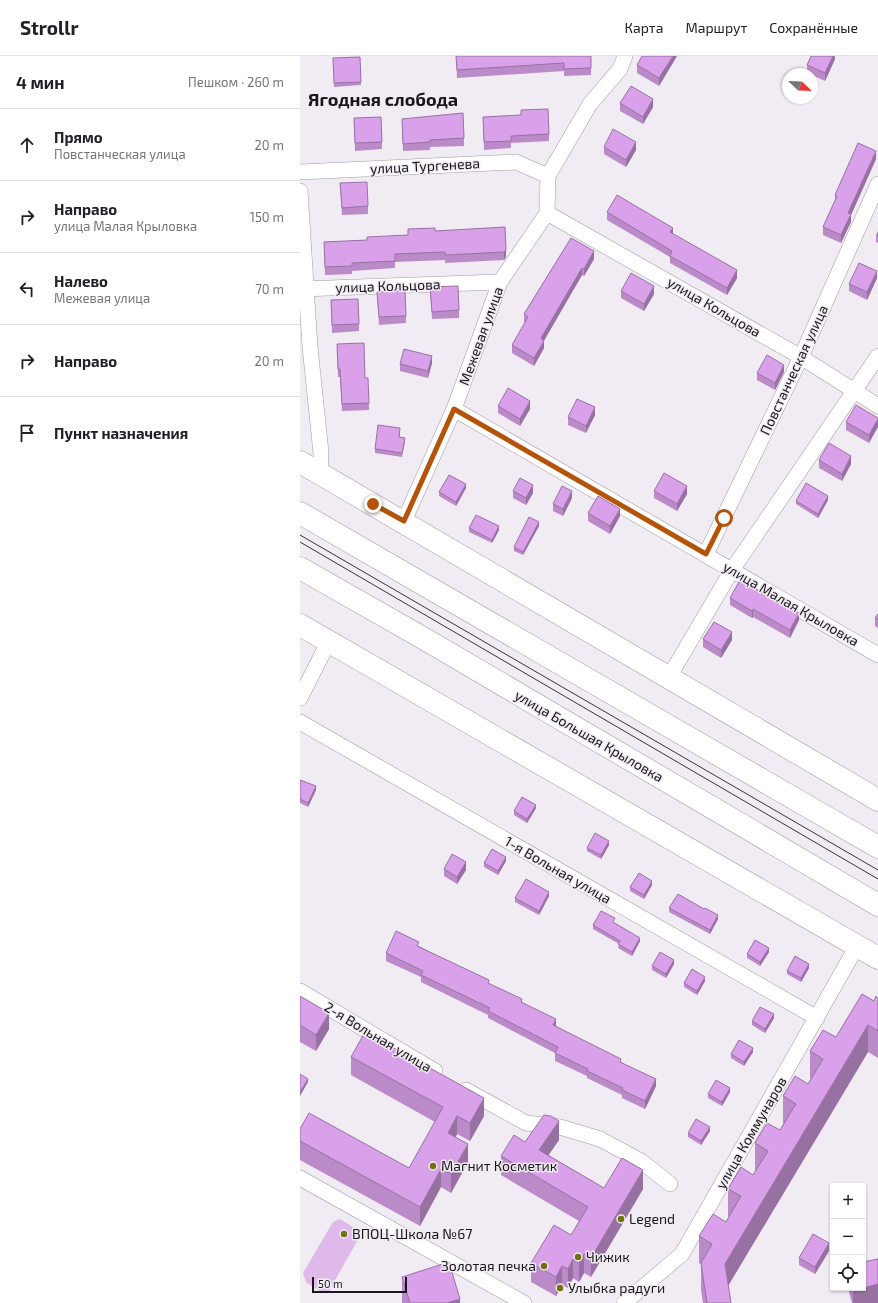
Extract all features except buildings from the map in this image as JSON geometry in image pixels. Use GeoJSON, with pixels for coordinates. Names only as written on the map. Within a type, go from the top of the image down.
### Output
{"type":"FeatureCollection","features":[{"type":"Feature","properties":{"kind":"main road"},"geometry":{"type":"LineString","coordinates":[[300,462],[404,521],[878,800]]}},
{"type":"Feature","properties":{"kind":"main road"},"geometry":{"type":"LineString","coordinates":[[300,513],[878,847]]}},
{"type":"Feature","properties":{"kind":"main road","name":"улица Большая Крыловка"},"geometry":{"type":"LineString","coordinates":[[300,568],[423,638],[878,905]]}},
{"type":"Feature","properties":{"kind":"main road"},"geometry":{"type":"LineString","coordinates":[[300,625],[878,958]]}},
{"type":"Feature","properties":{"kind":"street"},"geometry":{"type":"LineString","coordinates":[[547,213],[548,176],[590,104],[620,69],[625,56]]}},
{"type":"Feature","properties":{"kind":"street","name":"улица Тургенева"},"geometry":{"type":"LineString","coordinates":[[300,172],[516,162],[548,176]]}},
{"type":"Feature","properties":{"kind":"street","name":"Повстанческая улица"},"geometry":{"type":"LineString","coordinates":[[706,554],[801,357],[878,184]]}},
{"type":"Feature","properties":{"kind":"street"},"geometry":{"type":"LineString","coordinates":[[300,191],[303,289],[321,453],[320,474]]}},
{"type":"Feature","properties":{"kind":"street","name":"Межевая улица"},"geometry":{"type":"LineString","coordinates":[[404,521],[454,409],[500,282],[547,213]]}},
{"type":"Feature","properties":{"kind":"street","name":"улица Кольцова"},"geometry":{"type":"LineString","coordinates":[[547,213],[801,357],[878,406]]}},
{"type":"Feature","properties":{"kind":"street","name":"улица Кольцова"},"geometry":{"type":"LineString","coordinates":[[303,289],[500,282]]}},
{"type":"Feature","properties":{"kind":"street"},"geometry":{"type":"LineString","coordinates":[[669,677],[732,570],[878,356]]}},
{"type":"Feature","properties":{"kind":"street","name":"улица Малая Крыловка"},"geometry":{"type":"LineString","coordinates":[[454,409],[878,655]]}},
{"type":"Feature","properties":{"kind":"street"},"geometry":{"type":"LineString","coordinates":[[300,698],[329,641]]}},
{"type":"Feature","properties":{"kind":"street","name":"1-я Вольная улица"},"geometry":{"type":"LineString","coordinates":[[300,722],[817,1018]]}},
{"type":"Feature","properties":{"kind":"street","name":"улица Коммунаров"},"geometry":{"type":"LineString","coordinates":[[624,1303],[682,1254],[857,946]]}},
{"type":"Feature","properties":{"kind":"street","name":"2-я Вольная улица"},"geometry":{"type":"LineString","coordinates":[[300,990],[451,1082],[526,1124],[560,1127],[600,1139],[641,1161],[670,1184]]}},
{"type":"Feature","properties":{"kind":"street"},"geometry":{"type":"LineString","coordinates":[[300,1178],[524,1303]]}},
{"type":"Feature","properties":{"kind":"shaded area"},"geometry":{"type":"Polygon","coordinates":[[[340,1219],[356,1229],[360,1236],[329,1291],[321,1292],[306,1282],[303,1273],[333,1222],[340,1219]]]}},
{"type":"Feature","properties":{"kind":"tram line"},"geometry":{"type":"LineString","coordinates":[[300,535],[878,870]]}},
{"type":"Feature","properties":{"kind":"tram line"},"geometry":{"type":"LineString","coordinates":[[300,542],[878,879]]}},
{"type":"Feature","properties":{"kind":"place","name":"Магнит Косметик"},"geometry":{"type":"Point","coordinates":[433,1166]}},
{"type":"Feature","properties":{"kind":"place","name":"Legend"},"geometry":{"type":"Point","coordinates":[621,1219]}},
{"type":"Feature","properties":{"kind":"place","name":"ВПОЦ-Школа №67"},"geometry":{"type":"Point","coordinates":[344,1234]}},
{"type":"Feature","properties":{"kind":"place","name":"Чижик"},"geometry":{"type":"Point","coordinates":[578,1257]}},
{"type":"Feature","properties":{"kind":"place","name":"Золотая печка"},"geometry":{"type":"Point","coordinates":[544,1266]}},
{"type":"Feature","properties":{"kind":"place","name":"Улыбка радуги"},"geometry":{"type":"Point","coordinates":[560,1288]}},
{"type":"Feature","properties":{"kind":"district","name":"Ягодная слобода"},"geometry":{"type":"Point","coordinates":[383,100]}},
{"type":"Feature","properties":{"kind":"route"},"geometry":{"type":"LineString","coordinates":[[373,504],[404,521],[410,511],[454,409],[706,554],[724,518]]}}]}
